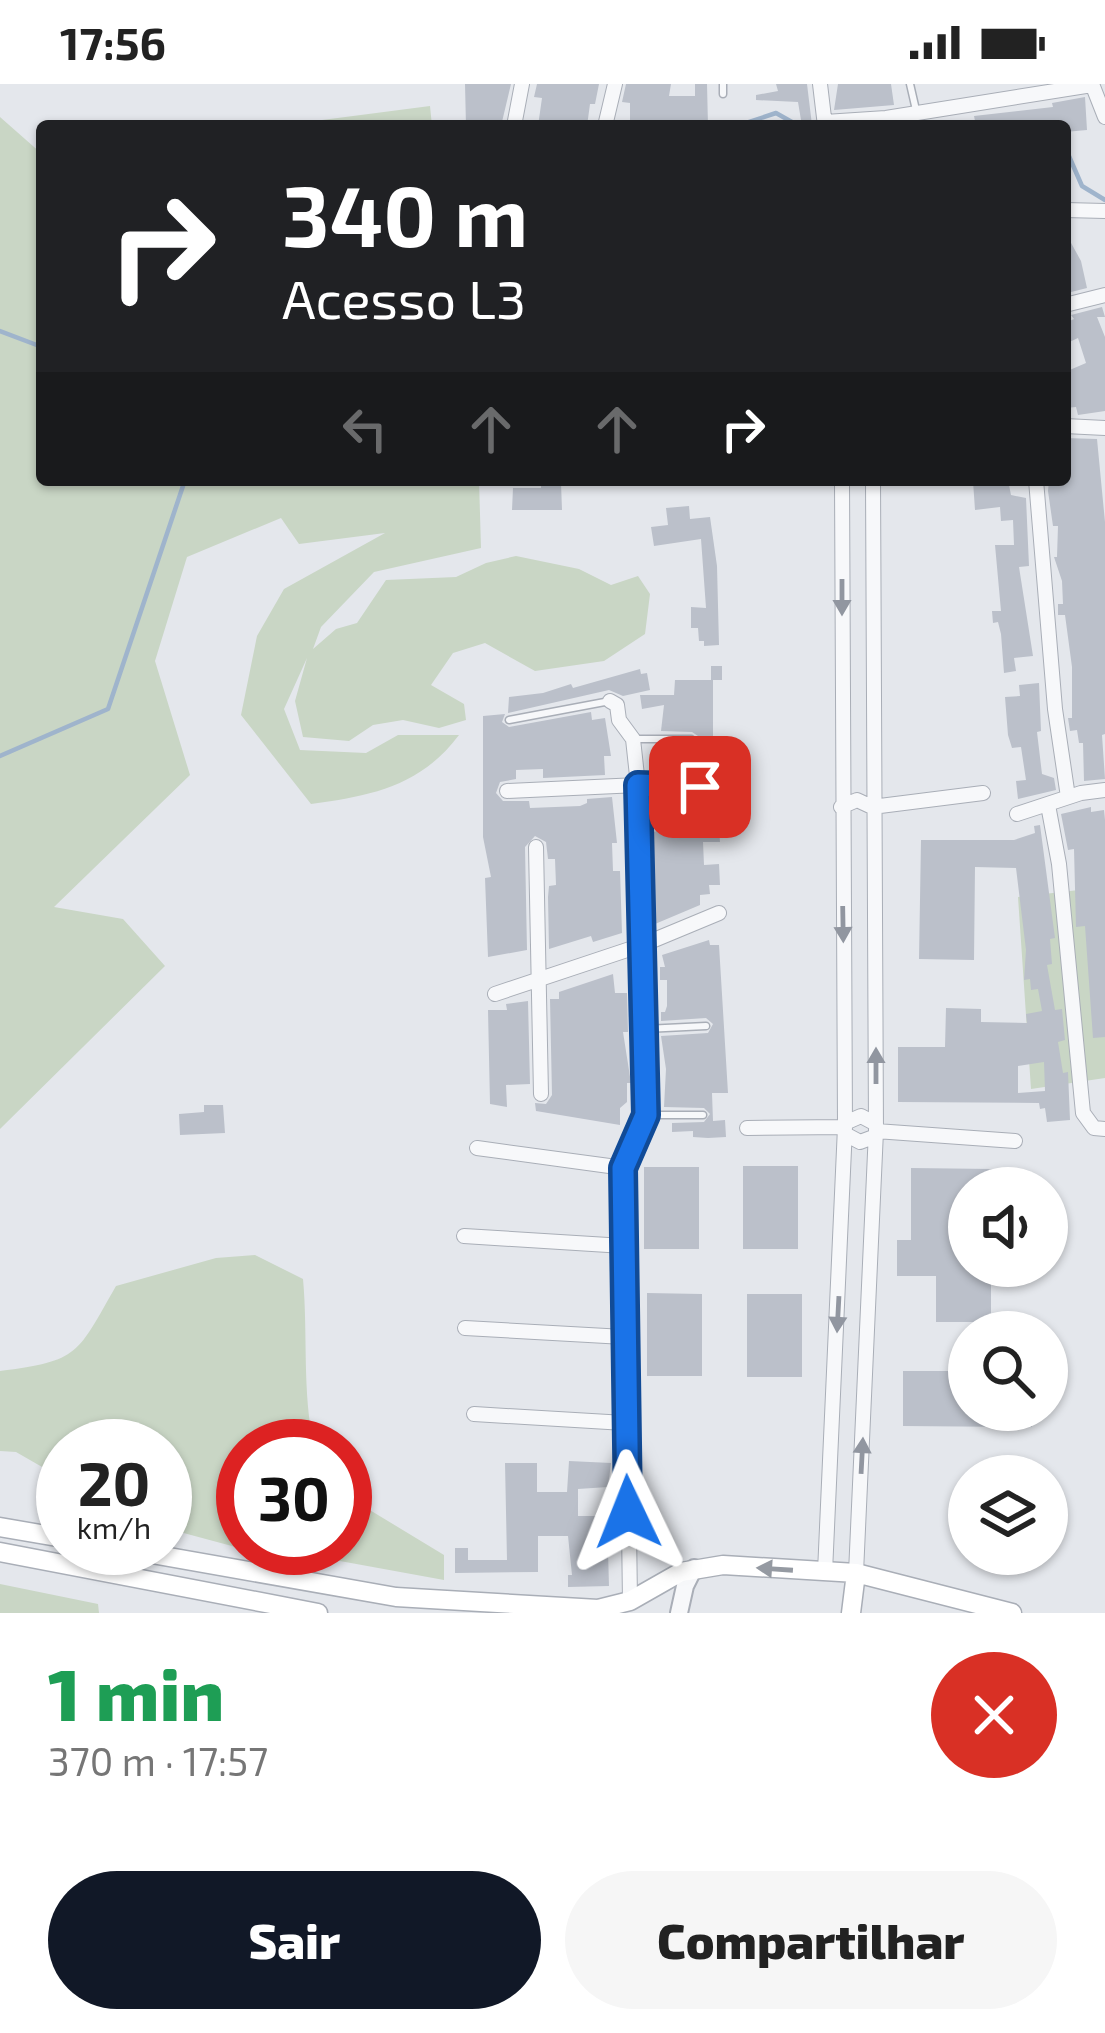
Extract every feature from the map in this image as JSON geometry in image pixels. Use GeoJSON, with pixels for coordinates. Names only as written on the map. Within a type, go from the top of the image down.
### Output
{"type":"FeatureCollection","features":[{"type":"Feature","properties":{"kind":"main road"},"geometry":{"type":"LineString","coordinates":[[0,1527],[36,1533]]}},
{"type":"Feature","properties":{"kind":"main road"},"geometry":{"type":"LineString","coordinates":[[0,1552],[230,1606],[318,1613]]}},
{"type":"Feature","properties":{"kind":"main road"},"geometry":{"type":"LineString","coordinates":[[192,1561],[396,1597],[598,1610],[630,1601],[694,1568],[723,1564],[856,1573],[1012,1613]]}},
{"type":"Feature","properties":{"kind":"main road"},"geometry":{"type":"LineString","coordinates":[[851,1613],[856,1573]]}},
{"type":"Feature","properties":{"kind":"street"},"geometry":{"type":"LineString","coordinates":[[515,120],[522,84]]}},
{"type":"Feature","properties":{"kind":"street"},"geometry":{"type":"LineString","coordinates":[[606,120],[615,84]]}},
{"type":"Feature","properties":{"kind":"street"},"geometry":{"type":"LineString","coordinates":[[820,84],[824,120]]}},
{"type":"Feature","properties":{"kind":"street"},"geometry":{"type":"LineString","coordinates":[[858,120],[916,113],[1000,92],[1092,84],[1105,117]]}},
{"type":"Feature","properties":{"kind":"street"},"geometry":{"type":"LineString","coordinates":[[1071,210],[1105,211]]}},
{"type":"Feature","properties":{"kind":"street"},"geometry":{"type":"LineString","coordinates":[[1071,304],[1105,295]]}},
{"type":"Feature","properties":{"kind":"street"},"geometry":{"type":"LineString","coordinates":[[1071,426],[1105,428]]}},
{"type":"Feature","properties":{"kind":"street"},"geometry":{"type":"LineString","coordinates":[[825,1572],[845,1128],[842,486]]}},
{"type":"Feature","properties":{"kind":"street"},"geometry":{"type":"LineString","coordinates":[[856,1573],[876,1130],[873,486]]}},
{"type":"Feature","properties":{"kind":"street"},"geometry":{"type":"LineString","coordinates":[[1036,486],[1055,709],[1068,797]]}},
{"type":"Feature","properties":{"kind":"street"},"geometry":{"type":"LineString","coordinates":[[610,701],[617,705],[619,721],[633,740],[638,785],[645,1029],[646,1115],[623,1168],[630,1601]]}},
{"type":"Feature","properties":{"kind":"street"},"geometry":{"type":"LineString","coordinates":[[508,791],[700,787]]}},
{"type":"Feature","properties":{"kind":"street"},"geometry":{"type":"LineString","coordinates":[[1017,814],[1105,790]]}},
{"type":"Feature","properties":{"kind":"street"},"geometry":{"type":"LineString","coordinates":[[841,813],[857,826],[872,813],[983,794]]}},
{"type":"Feature","properties":{"kind":"street"},"geometry":{"type":"LineString","coordinates":[[841,813],[857,800],[872,813]]}},
{"type":"Feature","properties":{"kind":"street"},"geometry":{"type":"LineString","coordinates":[[1048,805],[1059,864],[1084,1113],[1097,1127]]}},
{"type":"Feature","properties":{"kind":"street"},"geometry":{"type":"LineString","coordinates":[[536,847],[541,1094]]}},
{"type":"Feature","properties":{"kind":"street"},"geometry":{"type":"LineString","coordinates":[[495,994],[643,945],[719,913]]}},
{"type":"Feature","properties":{"kind":"street"},"geometry":{"type":"LineString","coordinates":[[747,1128],[845,1128],[861,1116],[876,1130],[1015,1141]]}},
{"type":"Feature","properties":{"kind":"street"},"geometry":{"type":"LineString","coordinates":[[845,1128],[860,1142],[876,1130]]}},
{"type":"Feature","properties":{"kind":"street"},"geometry":{"type":"LineString","coordinates":[[477,1148],[623,1168]]}},
{"type":"Feature","properties":{"kind":"street"},"geometry":{"type":"LineString","coordinates":[[464,1236],[624,1246]]}},
{"type":"Feature","properties":{"kind":"street"},"geometry":{"type":"LineString","coordinates":[[465,1328],[625,1337]]}},
{"type":"Feature","properties":{"kind":"street"},"geometry":{"type":"LineString","coordinates":[[474,1414],[625,1423]]}},
{"type":"Feature","properties":{"kind":"street"},"geometry":{"type":"LineString","coordinates":[[679,1613],[694,1568]]}},
{"type":"Feature","properties":{"kind":"lane"},"geometry":{"type":"LineString","coordinates":[[723,84],[723,94]]}},
{"type":"Feature","properties":{"kind":"lane"},"geometry":{"type":"LineString","coordinates":[[910,84],[916,113]]}},
{"type":"Feature","properties":{"kind":"lane"},"geometry":{"type":"LineString","coordinates":[[509,720],[610,701]]}},
{"type":"Feature","properties":{"kind":"lane"},"geometry":{"type":"LineString","coordinates":[[633,740],[691,740]]}},
{"type":"Feature","properties":{"kind":"lane"},"geometry":{"type":"LineString","coordinates":[[645,1029],[706,1027]]}},
{"type":"Feature","properties":{"kind":"lane"},"geometry":{"type":"LineString","coordinates":[[646,1115],[703,1115]]}},
{"type":"Feature","properties":{"kind":"green space"},"geometry":{"type":"Polygon","coordinates":[[[430,106],[431,120],[322,120],[430,106]]]}},
{"type":"Feature","properties":{"kind":"green space"},"geometry":{"type":"Polygon","coordinates":[[[0,117],[36,149],[36,486],[479,486],[481,548],[374,572],[321,627],[313,649],[336,629],[357,623],[386,580],[456,577],[516,556],[579,569],[611,585],[638,576],[650,594],[645,634],[604,661],[535,671],[485,643],[453,653],[431,685],[464,704],[466,720],[439,728],[403,720],[373,725],[349,741],[303,737],[295,701],[307,658],[284,709],[300,750],[366,753],[398,735],[459,735],[428,766],[393,786],[311,804],[241,715],[257,636],[284,589],[385,533],[299,544],[281,518],[187,557],[155,661],[190,775],[54,907],[123,919],[165,966],[0,1129],[0,117]]]}},
{"type":"Feature","properties":{"kind":"green space"},"geometry":{"type":"Polygon","coordinates":[[[1105,887],[1105,1078],[1031,1089],[1018,897],[1105,887]]]}},
{"type":"Feature","properties":{"kind":"green space"},"geometry":{"type":"Polygon","coordinates":[[[255,1255],[303,1279],[310,1419],[216,1419],[216,1542],[192,1535],[192,1419],[36,1419],[36,1463],[16,1452],[0,1451],[0,1371],[46,1363],[73,1350],[93,1327],[116,1286],[216,1258],[255,1255]]]}},
{"type":"Feature","properties":{"kind":"green space"},"geometry":{"type":"Polygon","coordinates":[[[372,1511],[444,1555],[444,1580],[372,1567],[372,1511]]]}},
{"type":"Feature","properties":{"kind":"green space"},"geometry":{"type":"Polygon","coordinates":[[[0,1584],[98,1604],[99,1613],[0,1613],[0,1584]]]}},
{"type":"Feature","properties":{"kind":"building"},"geometry":{"type":"Polygon","coordinates":[[[465,84],[511,84],[502,120],[466,120],[465,84]]]}},
{"type":"Feature","properties":{"kind":"building"},"geometry":{"type":"Polygon","coordinates":[[[537,84],[599,84],[588,120],[539,120],[542,98],[534,97],[537,84]]]}},
{"type":"Feature","properties":{"kind":"building"},"geometry":{"type":"Polygon","coordinates":[[[626,84],[671,84],[669,96],[695,96],[695,84],[707,84],[708,120],[630,120],[630,103],[622,102],[626,84]]]}},
{"type":"Feature","properties":{"kind":"building"},"geometry":{"type":"Polygon","coordinates":[[[776,84],[807,84],[811,120],[801,120],[798,102],[756,100],[756,95],[778,91],[776,84]]]}},
{"type":"Feature","properties":{"kind":"building"},"geometry":{"type":"Polygon","coordinates":[[[838,84],[891,84],[894,105],[834,110],[838,84]]]}},
{"type":"Feature","properties":{"kind":"building"},"geometry":{"type":"Polygon","coordinates":[[[1085,97],[1087,130],[1071,131],[1071,120],[975,120],[974,116],[1053,107],[1052,103],[1085,97]]]}},
{"type":"Feature","properties":{"kind":"building"},"geometry":{"type":"Polygon","coordinates":[[[1071,243],[1081,261],[1087,288],[1071,292],[1071,243]]]}},
{"type":"Feature","properties":{"kind":"building"},"geometry":{"type":"Polygon","coordinates":[[[1102,307],[1105,317],[1097,317],[1105,337],[1105,411],[1078,415],[1076,407],[1071,407],[1071,369],[1086,363],[1078,338],[1071,341],[1071,315],[1102,307]]]}},
{"type":"Feature","properties":{"kind":"building"},"geometry":{"type":"Polygon","coordinates":[[[1071,438],[1097,439],[1105,522],[1105,779],[1084,781],[1083,743],[1079,743],[1077,730],[1070,731],[1072,667],[1065,615],[1058,615],[1058,604],[1063,604],[1054,557],[1058,526],[1053,526],[1048,486],[1071,486],[1071,438]]]}},
{"type":"Feature","properties":{"kind":"building"},"geometry":{"type":"Polygon","coordinates":[[[561,486],[562,510],[512,510],[513,488],[561,486]]]}},
{"type":"Feature","properties":{"kind":"building"},"geometry":{"type":"Polygon","coordinates":[[[973,486],[1009,486],[1011,495],[1026,498],[1029,566],[1019,567],[1033,656],[1014,658],[1016,671],[1004,673],[1001,634],[992,611],[1001,611],[995,545],[1014,545],[1013,520],[1001,521],[1000,507],[975,510],[973,486]]]}},
{"type":"Feature","properties":{"kind":"building"},"geometry":{"type":"Polygon","coordinates":[[[689,506],[690,519],[710,517],[719,645],[704,646],[698,628],[691,628],[691,607],[706,608],[701,539],[654,546],[651,527],[668,525],[666,508],[689,506]]]}},
{"type":"Feature","properties":{"kind":"building"},"geometry":{"type":"Polygon","coordinates":[[[711,666],[722,666],[722,680],[713,680],[713,736],[706,737],[706,758],[716,758],[717,785],[702,776],[665,775],[670,746],[694,746],[698,736],[661,731],[664,705],[642,709],[640,695],[674,695],[675,680],[711,680],[711,666]]]}},
{"type":"Feature","properties":{"kind":"building"},"geometry":{"type":"Polygon","coordinates":[[[640,669],[641,674],[647,673],[650,690],[623,696],[609,690],[508,713],[509,697],[571,684],[573,688],[640,669]]]}},
{"type":"Feature","properties":{"kind":"building"},"geometry":{"type":"Polygon","coordinates":[[[1039,683],[1041,731],[1037,732],[1042,774],[1054,778],[1056,790],[1018,799],[1016,781],[1026,780],[1021,747],[1012,748],[1008,735],[1005,697],[1020,696],[1019,685],[1039,683]]]}},
{"type":"Feature","properties":{"kind":"building"},"geometry":{"type":"Polygon","coordinates":[[[591,712],[592,720],[605,718],[611,756],[604,756],[605,775],[543,778],[543,769],[516,770],[516,779],[500,782],[496,793],[503,801],[529,801],[530,808],[580,806],[587,799],[612,797],[617,843],[612,843],[613,871],[620,871],[622,933],[593,942],[591,936],[549,949],[548,897],[549,886],[556,885],[555,859],[548,859],[546,842],[535,836],[525,847],[527,950],[488,957],[485,878],[491,877],[483,837],[483,716],[505,714],[502,722],[509,727],[591,712]]]}},
{"type":"Feature","properties":{"kind":"building"},"geometry":{"type":"Polygon","coordinates":[[[706,796],[707,812],[718,813],[720,842],[703,842],[704,865],[719,864],[720,885],[709,885],[710,894],[700,895],[700,905],[655,924],[657,806],[661,797],[706,796]]]}},
{"type":"Feature","properties":{"kind":"building"},"geometry":{"type":"Polygon","coordinates":[[[1091,807],[1091,812],[1104,810],[1105,820],[1105,1037],[1093,1038],[1085,926],[1076,927],[1074,849],[1068,850],[1061,814],[1091,807]]]}},
{"type":"Feature","properties":{"kind":"building"},"geometry":{"type":"Polygon","coordinates":[[[1040,825],[1055,938],[1050,939],[1052,964],[1047,965],[1055,1010],[1062,1009],[1065,1040],[1058,1042],[1063,1073],[1068,1072],[1070,1120],[1047,1122],[1039,1103],[898,1102],[898,1047],[945,1047],[946,1008],[981,1009],[981,1022],[1027,1023],[1026,1014],[1042,1011],[1038,989],[1031,990],[1030,979],[1024,980],[1026,950],[1016,868],[975,867],[974,960],[919,959],[921,840],[1014,840],[1035,833],[1034,826],[1040,825]],[[1044,1062],[1018,1066],[1018,1093],[1045,1091],[1044,1062]]]}},
{"type":"Feature","properties":{"kind":"building"},"geometry":{"type":"Polygon","coordinates":[[[709,940],[710,945],[719,945],[728,1093],[712,1093],[713,1121],[725,1120],[726,1137],[708,1138],[693,1137],[693,1131],[672,1132],[672,1123],[704,1122],[710,1114],[704,1108],[664,1107],[666,1069],[661,1036],[708,1033],[713,1024],[706,1018],[661,1021],[667,1006],[667,980],[660,980],[660,967],[665,967],[662,955],[709,940]]]}},
{"type":"Feature","properties":{"kind":"building"},"geometry":{"type":"Polygon","coordinates":[[[613,974],[615,993],[627,993],[628,1032],[623,1032],[631,1083],[627,1083],[627,1102],[620,1108],[620,1125],[536,1111],[535,1103],[546,1104],[552,1095],[550,999],[613,974]]]}},
{"type":"Feature","properties":{"kind":"building"},"geometry":{"type":"Polygon","coordinates":[[[528,1001],[530,1084],[506,1085],[507,1107],[490,1104],[488,1010],[507,1010],[506,1004],[528,1001]]]}},
{"type":"Feature","properties":{"kind":"building"},"geometry":{"type":"Polygon","coordinates":[[[204,1105],[223,1105],[225,1133],[180,1135],[179,1114],[204,1112],[204,1105]]]}},
{"type":"Feature","properties":{"kind":"building"},"geometry":{"type":"Polygon","coordinates":[[[743,1166],[798,1166],[798,1249],[743,1249],[743,1166]]]}},
{"type":"Feature","properties":{"kind":"building"},"geometry":{"type":"Polygon","coordinates":[[[644,1167],[699,1167],[699,1249],[644,1249],[644,1167]]]}},
{"type":"Feature","properties":{"kind":"building"},"geometry":{"type":"Polygon","coordinates":[[[911,1168],[948,1168],[948,1287],[991,1287],[991,1311],[948,1311],[948,1322],[936,1322],[936,1276],[897,1276],[897,1240],[911,1240],[911,1168]]]}},
{"type":"Feature","properties":{"kind":"building"},"geometry":{"type":"Polygon","coordinates":[[[647,1293],[702,1294],[702,1376],[647,1376],[647,1293]]]}},
{"type":"Feature","properties":{"kind":"building"},"geometry":{"type":"Polygon","coordinates":[[[747,1294],[802,1294],[802,1377],[747,1377],[747,1294]]]}},
{"type":"Feature","properties":{"kind":"building"},"geometry":{"type":"Polygon","coordinates":[[[903,1371],[948,1371],[948,1426],[903,1426],[903,1371]]]}},
{"type":"Feature","properties":{"kind":"building"},"geometry":{"type":"Polygon","coordinates":[[[569,1461],[611,1463],[608,1487],[578,1489],[578,1516],[607,1516],[609,1586],[568,1587],[568,1575],[572,1575],[568,1536],[538,1536],[538,1572],[455,1573],[455,1548],[468,1548],[468,1560],[507,1560],[505,1463],[537,1463],[537,1492],[567,1492],[569,1461]]]}},
{"type":"Feature","properties":{"kind":"waterway"},"geometry":{"type":"LineString","coordinates":[[755,120],[776,113],[788,120]]}},
{"type":"Feature","properties":{"kind":"waterway"},"geometry":{"type":"LineString","coordinates":[[1071,161],[1082,186],[1105,200]]}},
{"type":"Feature","properties":{"kind":"waterway"},"geometry":{"type":"LineString","coordinates":[[0,331],[36,345]]}},
{"type":"Feature","properties":{"kind":"waterway"},"geometry":{"type":"LineString","coordinates":[[0,756],[108,709],[183,486]]}},
{"type":"Feature","properties":{"kind":"route"},"geometry":{"type":"LineString","coordinates":[[628,1512],[623,1168],[646,1115],[638,785],[700,787]]}}]}
